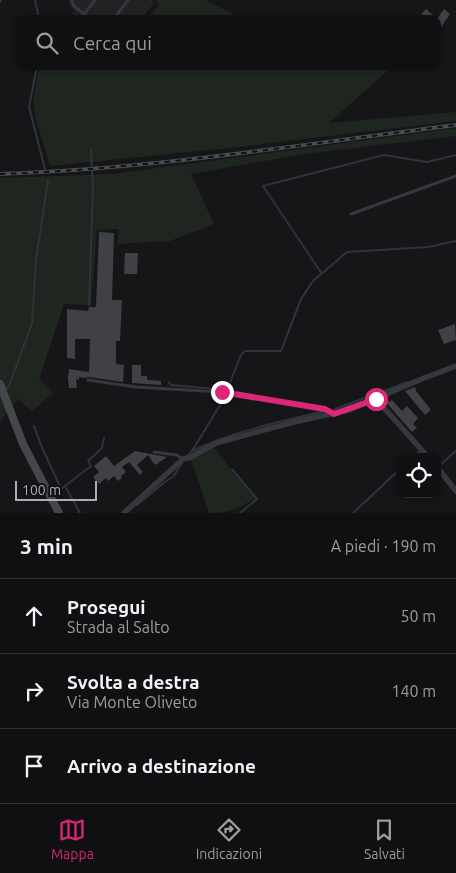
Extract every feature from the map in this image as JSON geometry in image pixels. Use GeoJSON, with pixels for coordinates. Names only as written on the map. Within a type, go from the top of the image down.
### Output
{"type":"FeatureCollection","features":[{"type":"Feature","properties":{"kind":"main road"},"geometry":{"type":"LineString","coordinates":[[2,389],[23,444],[59,513]]}},
{"type":"Feature","properties":{"kind":"street"},"geometry":{"type":"LineString","coordinates":[[124,513],[184,459],[216,443],[294,422],[334,414],[456,366]]}},
{"type":"Feature","properties":{"kind":"street"},"geometry":{"type":"LineString","coordinates":[[376,399],[424,453]]}},
{"type":"Feature","properties":{"kind":"street"},"geometry":{"type":"LineString","coordinates":[[441,472],[456,491]]}},
{"type":"Feature","properties":{"kind":"lane"},"geometry":{"type":"LineString","coordinates":[[72,0],[73,5],[84,14],[95,0]]}},
{"type":"Feature","properties":{"kind":"lane"},"geometry":{"type":"LineString","coordinates":[[117,15],[128,0]]}},
{"type":"Feature","properties":{"kind":"lane"},"geometry":{"type":"LineString","coordinates":[[351,214],[456,176]]}},
{"type":"Feature","properties":{"kind":"lane"},"geometry":{"type":"LineString","coordinates":[[88,380],[136,387],[226,392],[325,409],[334,414]]}},
{"type":"Feature","properties":{"kind":"lane"},"geometry":{"type":"LineString","coordinates":[[154,452],[177,455],[184,459]]}},
{"type":"Feature","properties":{"kind":"shaded area"},"geometry":{"type":"Polygon","coordinates":[[[68,0],[152,0],[154,3],[144,15],[73,15],[74,11],[68,0]]]}},
{"type":"Feature","properties":{"kind":"shaded area"},"geometry":{"type":"Polygon","coordinates":[[[156,0],[205,0],[235,15],[150,15],[159,5],[156,0]]]}},
{"type":"Feature","properties":{"kind":"shaded area"},"geometry":{"type":"Polygon","coordinates":[[[38,70],[389,70],[329,123],[456,112],[456,121],[229,148],[50,166],[37,124],[33,103],[38,70]]]}},
{"type":"Feature","properties":{"kind":"shaded area"},"geometry":{"type":"Polygon","coordinates":[[[456,128],[456,136],[305,154],[191,174],[214,224],[170,241],[117,244],[119,229],[97,230],[91,305],[64,304],[39,379],[53,393],[32,411],[18,399],[0,421],[0,178],[112,174],[456,128]]]}},
{"type":"Feature","properties":{"kind":"shaded area"},"geometry":{"type":"Polygon","coordinates":[[[213,447],[255,498],[233,510],[209,513],[191,460],[213,447]]]}},
{"type":"Feature","properties":{"kind":"building"},"geometry":{"type":"Polygon","coordinates":[[[426,9],[433,15],[421,15],[426,9]]]}},
{"type":"Feature","properties":{"kind":"building"},"geometry":{"type":"Polygon","coordinates":[[[444,9],[450,14],[441,27],[440,15],[444,9]]]}},
{"type":"Feature","properties":{"kind":"building"},"geometry":{"type":"Polygon","coordinates":[[[99,232],[114,233],[112,300],[122,300],[120,341],[116,341],[116,364],[124,365],[123,382],[79,377],[79,380],[76,379],[77,388],[69,388],[69,369],[89,372],[90,339],[75,339],[75,359],[67,358],[67,309],[88,311],[89,307],[96,307],[99,232]]]}},
{"type":"Feature","properties":{"kind":"building"},"geometry":{"type":"Polygon","coordinates":[[[125,253],[138,253],[137,274],[124,274],[125,253]]]}},
{"type":"Feature","properties":{"kind":"building"},"geometry":{"type":"Polygon","coordinates":[[[455,324],[456,340],[444,344],[438,330],[455,324]]]}},
{"type":"Feature","properties":{"kind":"building"},"geometry":{"type":"Polygon","coordinates":[[[132,365],[141,365],[141,376],[147,376],[147,380],[161,381],[161,385],[132,383],[132,365]]]}},
{"type":"Feature","properties":{"kind":"building"},"geometry":{"type":"Polygon","coordinates":[[[415,387],[431,410],[425,415],[405,391],[415,387]]]}},
{"type":"Feature","properties":{"kind":"building"},"geometry":{"type":"Polygon","coordinates":[[[387,399],[389,402],[392,400],[402,411],[407,406],[418,418],[413,424],[417,428],[412,432],[384,400],[387,399]]]}},
{"type":"Feature","properties":{"kind":"building"},"geometry":{"type":"Polygon","coordinates":[[[135,451],[167,457],[155,465],[148,455],[137,465],[143,472],[140,475],[129,462],[122,467],[126,472],[118,481],[114,476],[108,481],[106,478],[99,484],[93,477],[99,472],[94,466],[106,456],[114,466],[135,451]]]}},
{"type":"Feature","properties":{"kind":"waterway"},"geometry":{"type":"LineString","coordinates":[[35,0],[38,15]]}},
{"type":"Feature","properties":{"kind":"waterway"},"geometry":{"type":"LineString","coordinates":[[36,70],[29,107],[45,169]]}},
{"type":"Feature","properties":{"kind":"waterway"},"geometry":{"type":"LineString","coordinates":[[89,305],[93,187],[91,150]]}},
{"type":"Feature","properties":{"kind":"waterway"},"geometry":{"type":"LineString","coordinates":[[322,274],[263,186],[384,155],[427,162],[456,155]]}},
{"type":"Feature","properties":{"kind":"waterway"},"geometry":{"type":"LineString","coordinates":[[4,390],[9,386],[32,323],[36,260],[48,180]]}},
{"type":"Feature","properties":{"kind":"waterway"},"geometry":{"type":"LineString","coordinates":[[186,457],[192,451],[222,402],[241,355],[245,351],[281,351],[301,299],[313,281],[347,252],[428,247],[456,241]]}},
{"type":"Feature","properties":{"kind":"waterway"},"geometry":{"type":"LineString","coordinates":[[169,382],[171,385],[227,390]]}},
{"type":"Feature","properties":{"kind":"waterway"},"geometry":{"type":"LineString","coordinates":[[335,409],[408,382]]}},
{"type":"Feature","properties":{"kind":"waterway"},"geometry":{"type":"LineString","coordinates":[[192,451],[240,432],[325,411]]}},
{"type":"Feature","properties":{"kind":"waterway"},"geometry":{"type":"LineString","coordinates":[[34,426],[61,489],[65,486],[80,513]]}},
{"type":"Feature","properties":{"kind":"waterway"},"geometry":{"type":"LineString","coordinates":[[65,486],[91,466],[88,461],[102,448],[104,438]]}},
{"type":"Feature","properties":{"kind":"waterway"},"geometry":{"type":"LineString","coordinates":[[441,464],[456,451]]}},
{"type":"Feature","properties":{"kind":"waterway"},"geometry":{"type":"LineString","coordinates":[[137,505],[173,477],[182,463]]}},
{"type":"Feature","properties":{"kind":"waterway"},"geometry":{"type":"LineString","coordinates":[[232,469],[257,499],[240,513]]}},
{"type":"Feature","properties":{"kind":"waterway"},"geometry":{"type":"LineString","coordinates":[[353,513],[396,473]]}},
{"type":"Feature","properties":{"kind":"railway"},"geometry":{"type":"LineString","coordinates":[[0,174],[114,167],[171,161],[456,125]]}},
{"type":"Feature","properties":{"kind":"route"},"geometry":{"type":"LineString","coordinates":[[222,392],[325,409],[334,414],[376,399]]}}]}
